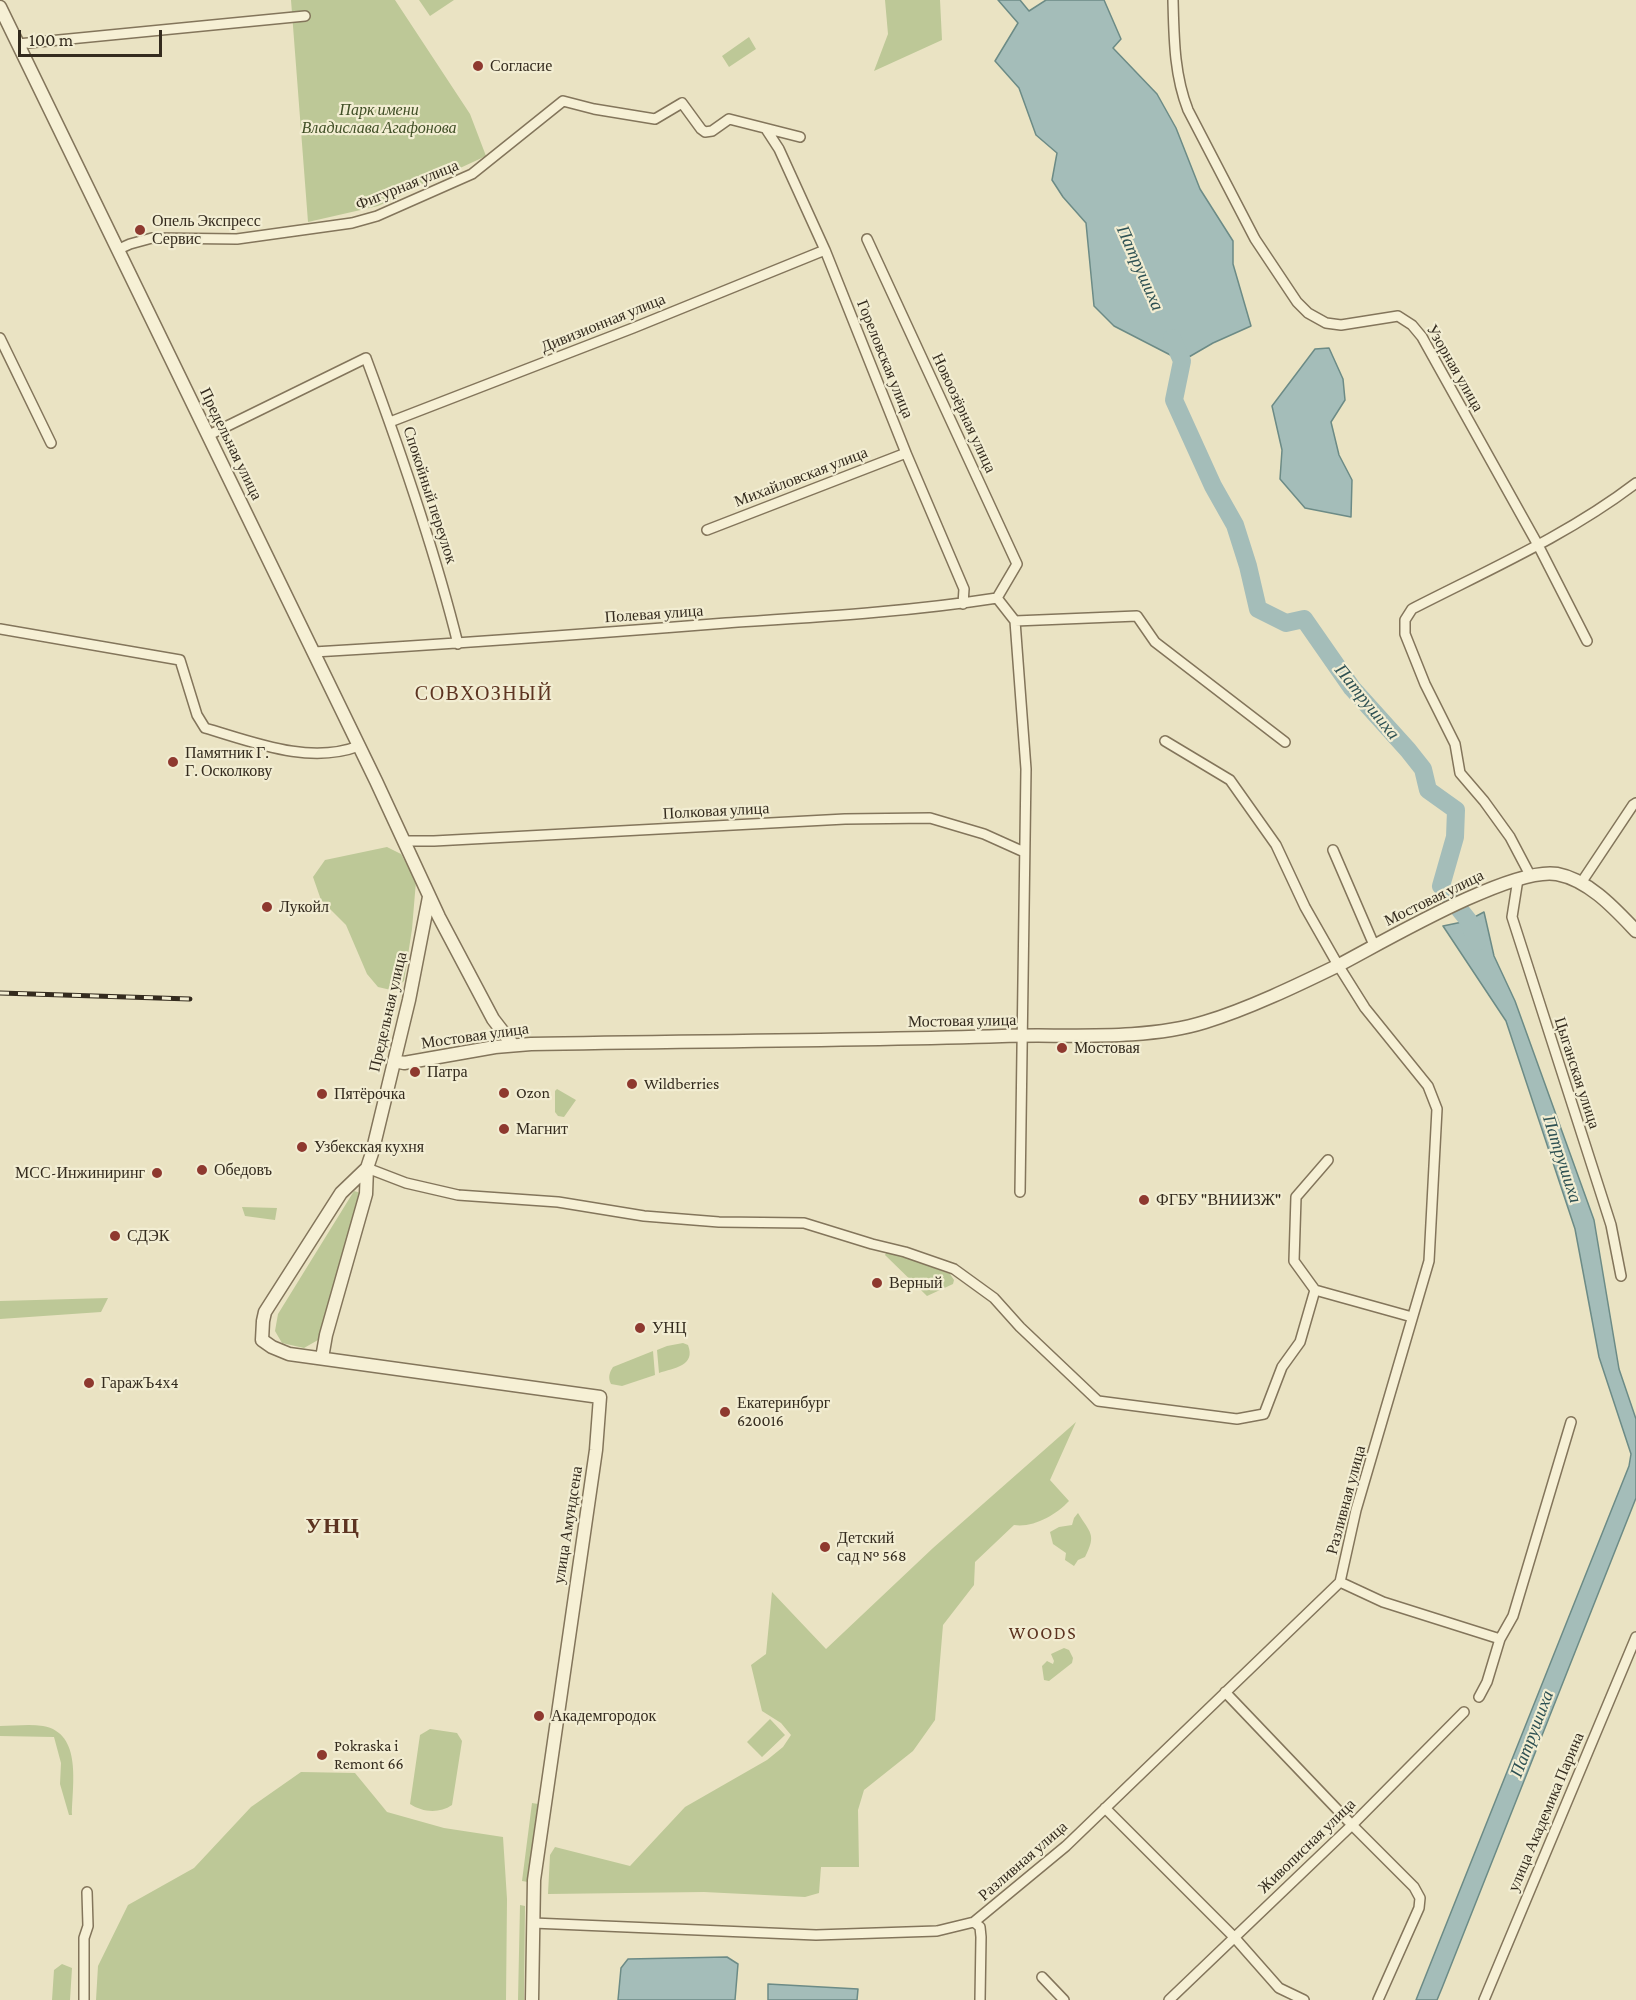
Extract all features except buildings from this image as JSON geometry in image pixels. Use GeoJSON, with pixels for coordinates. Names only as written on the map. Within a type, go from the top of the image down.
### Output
{"type":"FeatureCollection","features":[{"type":"Feature","properties":{"kind":"street","name":"Узорная улица"},"geometry":{"type":"LineString","coordinates":[[1173,0],[1174,50],[1181,93],[1255,239],[1296,302],[1308,313],[1326,323],[1341,325],[1398,316],[1412,325],[1422,337],[1538,544],[1587,641]]}},
{"type":"Feature","properties":{"kind":"street","name":"Предельная улица"},"geometry":{"type":"LineString","coordinates":[[0,7],[314,652],[429,897],[493,1020],[513,1045]]}},
{"type":"Feature","properties":{"kind":"street"},"geometry":{"type":"LineString","coordinates":[[18,44],[305,16]]}},
{"type":"Feature","properties":{"kind":"street","name":"Фигурная улица"},"geometry":{"type":"LineString","coordinates":[[119,249],[152,238],[237,239],[352,223],[377,216],[472,174],[563,100],[594,109],[655,118],[682,103],[700,129],[705,132],[729,119],[800,136]]}},
{"type":"Feature","properties":{"kind":"street","name":"Гореловская улица"},"geometry":{"type":"LineString","coordinates":[[766,129],[779,149],[825,250],[906,453],[964,589],[963,604]]}},
{"type":"Feature","properties":{"kind":"street","name":"Новоозёрная улица"},"geometry":{"type":"LineString","coordinates":[[867,239],[1017,564],[997,598]]}},
{"type":"Feature","properties":{"kind":"street","name":"Дивизионная улица"},"geometry":{"type":"LineString","coordinates":[[390,422],[633,328],[825,250]]}},
{"type":"Feature","properties":{"kind":"street"},"geometry":{"type":"LineString","coordinates":[[0,338],[51,443]]}},
{"type":"Feature","properties":{"kind":"street","name":"Спокойный переулок"},"geometry":{"type":"LineString","coordinates":[[209,435],[366,358],[441,575],[458,644]]}},
{"type":"Feature","properties":{"kind":"street","name":"Михайловская улица"},"geometry":{"type":"LineString","coordinates":[[708,530],[906,453]]}},
{"type":"Feature","properties":{"kind":"street"},"geometry":{"type":"LineString","coordinates":[[1524,877],[1510,837],[1460,772],[1455,744],[1425,684],[1405,634],[1405,620],[1412,609],[1538,544],[1606,505],[1636,483]]}},
{"type":"Feature","properties":{"kind":"street"},"geometry":{"type":"LineString","coordinates":[[997,598],[1015,621],[1026,769],[1020,1192]]}},
{"type":"Feature","properties":{"kind":"street","name":"Полевая улица"},"geometry":{"type":"LineString","coordinates":[[314,652],[458,644],[864,613],[963,604],[997,598]]}},
{"type":"Feature","properties":{"kind":"street"},"geometry":{"type":"LineString","coordinates":[[1015,621],[1137,616],[1155,642],[1285,742]]}},
{"type":"Feature","properties":{"kind":"street"},"geometry":{"type":"LineString","coordinates":[[0,629],[180,660],[196,714],[205,728],[303,753],[344,752],[358,746]]}},
{"type":"Feature","properties":{"kind":"street","name":"Разливная улица"},"geometry":{"type":"LineString","coordinates":[[532,1923],[816,1935],[937,1931],[974,1922],[1066,1846],[1340,1582],[1356,1510],[1429,1260],[1437,1109],[1428,1086],[1365,1008],[1305,907],[1276,845],[1230,780],[1165,741]]}},
{"type":"Feature","properties":{"kind":"street"},"geometry":{"type":"LineString","coordinates":[[1581,883],[1636,803]]}},
{"type":"Feature","properties":{"kind":"street","name":"Полковая улица"},"geometry":{"type":"LineString","coordinates":[[403,841],[845,819],[930,818],[984,834],[1024,852]]}},
{"type":"Feature","properties":{"kind":"street"},"geometry":{"type":"LineString","coordinates":[[1333,850],[1374,945]]}},
{"type":"Feature","properties":{"kind":"street","name":"Мостовая улица"},"geometry":{"type":"LineString","coordinates":[[394,1061],[404,1063],[513,1045],[1159,1032],[1203,1023],[1230,1013],[1338,965],[1374,945],[1500,885],[1524,877],[1556,874],[1581,883],[1605,901],[1636,932]]}},
{"type":"Feature","properties":{"kind":"street","name":"Цыганская улица"},"geometry":{"type":"LineString","coordinates":[[1524,877],[1512,917],[1611,1225],[1620,1276]]}},
{"type":"Feature","properties":{"kind":"street","name":"Предельная улица"},"geometry":{"type":"LineString","coordinates":[[322,1358],[326,1335],[366,1194],[367,1168],[409,1000],[429,897]]}},
{"type":"Feature","properties":{"kind":"street"},"geometry":{"type":"LineString","coordinates":[[1328,1160],[1296,1197],[1294,1262],[1315,1290],[1412,1317]]}},
{"type":"Feature","properties":{"kind":"street"},"geometry":{"type":"LineString","coordinates":[[367,1168],[406,1183],[458,1195],[558,1202],[644,1216],[708,1221],[804,1222],[954,1269],[994,1298],[1020,1327],[1098,1401],[1237,1419],[1264,1414],[1282,1367],[1300,1342],[1315,1290]]}},
{"type":"Feature","properties":{"kind":"street","name":"улица Амундсена"},"geometry":{"type":"LineString","coordinates":[[367,1168],[341,1193],[265,1312],[262,1321],[262,1340],[289,1354],[600,1397],[596,1450],[534,1880],[532,2000]]}},
{"type":"Feature","properties":{"kind":"street"},"geometry":{"type":"LineString","coordinates":[[1479,1697],[1487,1682],[1500,1639],[1513,1616],[1571,1422]]}},
{"type":"Feature","properties":{"kind":"street"},"geometry":{"type":"LineString","coordinates":[[1340,1582],[1383,1602],[1500,1639]]}},
{"type":"Feature","properties":{"kind":"street","name":"улица Академика Парина"},"geometry":{"type":"LineString","coordinates":[[1484,2000],[1636,1636]]}},
{"type":"Feature","properties":{"kind":"street"},"geometry":{"type":"LineString","coordinates":[[1225,1692],[1414,1887],[1420,1898],[1419,1908],[1378,2000]]}},
{"type":"Feature","properties":{"kind":"street","name":"Живописная улица"},"geometry":{"type":"LineString","coordinates":[[1169,2000],[1352,1825],[1464,1712]]}},
{"type":"Feature","properties":{"kind":"street"},"geometry":{"type":"LineString","coordinates":[[1105,1808],[1234,1937],[1279,1988],[1304,2000]]}},
{"type":"Feature","properties":{"kind":"street"},"geometry":{"type":"LineString","coordinates":[[84,2000],[84,1938],[88,1926],[87,1892]]}},
{"type":"Feature","properties":{"kind":"street","name":"Разливная улица"},"geometry":{"type":"LineString","coordinates":[[974,1922],[980,1927],[981,1937],[980,2000]]}},
{"type":"Feature","properties":{"kind":"street"},"geometry":{"type":"LineString","coordinates":[[1042,1977],[1064,2000]]}},
{"type":"Feature","properties":{"kind":"green space","name":"Парк имени Владислава Агафонова"},"geometry":{"type":"Polygon","coordinates":[[[291,0],[395,0],[470,114],[486,156],[378,206],[308,222],[291,0]]]}},
{"type":"Feature","properties":{"kind":"green space"},"geometry":{"type":"Polygon","coordinates":[[[419,0],[454,0],[430,16],[419,0]]]}},
{"type":"Feature","properties":{"kind":"green space"},"geometry":{"type":"Polygon","coordinates":[[[885,0],[940,0],[942,40],[874,71],[888,34],[885,0]]]}},
{"type":"Feature","properties":{"kind":"green space"},"geometry":{"type":"Polygon","coordinates":[[[749,37],[756,49],[729,67],[722,56],[749,37]]]}},
{"type":"Feature","properties":{"kind":"green space"},"geometry":{"type":"Polygon","coordinates":[[[387,847],[401,854],[416,881],[404,981],[391,990],[378,987],[367,974],[346,925],[321,900],[313,877],[325,860],[387,847]]]}},
{"type":"Feature","properties":{"kind":"green space"},"geometry":{"type":"Polygon","coordinates":[[[557,1089],[576,1100],[564,1117],[558,1116],[555,1112],[555,1091],[557,1089]]]}},
{"type":"Feature","properties":{"kind":"green space"},"geometry":{"type":"Polygon","coordinates":[[[354,1191],[361,1193],[318,1340],[304,1348],[282,1343],[275,1331],[278,1314],[354,1191]]]}},
{"type":"Feature","properties":{"kind":"green space"},"geometry":{"type":"Polygon","coordinates":[[[242,1207],[277,1208],[275,1220],[245,1216],[242,1207]]]}},
{"type":"Feature","properties":{"kind":"green space"},"geometry":{"type":"Polygon","coordinates":[[[890,1251],[950,1274],[954,1280],[953,1284],[927,1296],[885,1255],[890,1251]]]}},
{"type":"Feature","properties":{"kind":"green space"},"geometry":{"type":"Polygon","coordinates":[[[108,1298],[101,1312],[0,1319],[0,1301],[108,1298]]]}},
{"type":"Feature","properties":{"kind":"green space"},"geometry":{"type":"Polygon","coordinates":[[[683,1343],[688,1345],[690,1352],[686,1362],[659,1373],[657,1350],[683,1343]]]}},
{"type":"Feature","properties":{"kind":"green space"},"geometry":{"type":"Polygon","coordinates":[[[653,1351],[655,1375],[622,1386],[611,1384],[609,1375],[613,1367],[653,1351]]]}},
{"type":"Feature","properties":{"kind":"green space"},"geometry":{"type":"Polygon","coordinates":[[[1076,1422],[1050,1480],[1069,1501],[1044,1519],[1029,1524],[1014,1525],[975,1562],[974,1585],[943,1625],[935,1720],[913,1751],[864,1790],[858,1810],[859,1867],[821,1867],[819,1893],[805,1897],[704,1892],[548,1894],[550,1855],[555,1847],[630,1866],[685,1807],[767,1760],[783,1747],[791,1735],[781,1723],[762,1711],[751,1665],[766,1654],[772,1592],[826,1649],[933,1548],[1076,1422]]]}},
{"type":"Feature","properties":{"kind":"green space"},"geometry":{"type":"Polygon","coordinates":[[[1078,1513],[1089,1530],[1091,1543],[1085,1557],[1078,1560],[1074,1566],[1065,1560],[1066,1553],[1053,1544],[1050,1532],[1059,1527],[1072,1525],[1078,1513]]]}},
{"type":"Feature","properties":{"kind":"green space"},"geometry":{"type":"Polygon","coordinates":[[[1064,1648],[1069,1650],[1073,1658],[1072,1663],[1049,1681],[1044,1680],[1042,1666],[1047,1661],[1053,1664],[1051,1654],[1064,1648]]]}},
{"type":"Feature","properties":{"kind":"green space"},"geometry":{"type":"Polygon","coordinates":[[[770,1719],[785,1735],[762,1757],[747,1742],[770,1719]]]}},
{"type":"Feature","properties":{"kind":"green space"},"geometry":{"type":"Polygon","coordinates":[[[0,1726],[43,1726],[56,1731],[64,1739],[70,1750],[72,1762],[72,1815],[69,1815],[60,1784],[61,1763],[54,1737],[0,1736],[0,1726]]]}},
{"type":"Feature","properties":{"kind":"green space"},"geometry":{"type":"Polygon","coordinates":[[[430,1729],[457,1733],[462,1741],[452,1805],[436,1811],[420,1809],[410,1804],[420,1735],[430,1729]]]}},
{"type":"Feature","properties":{"kind":"green space"},"geometry":{"type":"Polygon","coordinates":[[[301,1772],[355,1773],[387,1812],[444,1828],[503,1837],[507,1899],[506,2000],[96,2000],[98,1966],[128,1905],[194,1868],[251,1807],[301,1772]]]}},
{"type":"Feature","properties":{"kind":"green space"},"geometry":{"type":"Polygon","coordinates":[[[532,1803],[538,1804],[528,1882],[522,1881],[532,1803]]]}},
{"type":"Feature","properties":{"kind":"green space"},"geometry":{"type":"Polygon","coordinates":[[[520,1905],[525,1906],[524,2000],[518,2000],[520,1905]]]}},
{"type":"Feature","properties":{"kind":"green space"},"geometry":{"type":"Polygon","coordinates":[[[62,1964],[72,1968],[70,2000],[52,2000],[54,1970],[62,1964]]]}},
{"type":"Feature","properties":{"kind":"water"},"geometry":{"type":"Polygon","coordinates":[[[998,0],[1020,0],[1029,11],[1046,0],[1104,0],[1121,39],[1113,48],[1157,94],[1176,128],[1200,189],[1233,241],[1233,264],[1251,326],[1213,343],[1182,361],[1114,326],[1094,306],[1086,223],[1063,197],[1052,180],[1057,153],[1036,135],[1019,88],[995,61],[1018,23],[998,0]]]}},
{"type":"Feature","properties":{"kind":"water"},"geometry":{"type":"Polygon","coordinates":[[[1329,348],[1343,379],[1345,400],[1331,422],[1339,455],[1352,480],[1351,517],[1305,508],[1280,479],[1282,450],[1272,406],[1315,349],[1329,348]]]}},
{"type":"Feature","properties":{"kind":"water"},"geometry":{"type":"Polygon","coordinates":[[[1484,912],[1494,956],[1515,1001],[1594,1220],[1619,1369],[1636,1419],[1636,1498],[1437,2000],[1416,2000],[1629,1466],[1631,1454],[1599,1357],[1575,1229],[1506,1021],[1443,926],[1467,921],[1484,912]]]}},
{"type":"Feature","properties":{"kind":"water"},"geometry":{"type":"Polygon","coordinates":[[[727,1957],[738,1964],[735,2000],[618,2000],[621,1968],[628,1959],[727,1957]]]}},
{"type":"Feature","properties":{"kind":"water"},"geometry":{"type":"Polygon","coordinates":[[[768,1984],[858,1989],[857,2000],[768,2000],[768,1984]]]}},
{"type":"Feature","properties":{"kind":"waterway","name":"Патрушиха"},"geometry":{"type":"LineString","coordinates":[[1172,338],[1182,361],[1174,400],[1213,486],[1235,525],[1258,609],[1286,623],[1304,619],[1352,688],[1423,769],[1428,790],[1456,810],[1455,837],[1441,886],[1468,920],[1477,942]]}},
{"type":"Feature","properties":{"kind":"railway"},"geometry":{"type":"LineString","coordinates":[[0,993],[190,999]]}},
{"type":"Feature","properties":{"kind":"place","name":"Согласие"},"geometry":{"type":"Point","coordinates":[478,66]}},
{"type":"Feature","properties":{"kind":"place","name":"Опель Экспресс Сервис"},"geometry":{"type":"Point","coordinates":[140,230]}},
{"type":"Feature","properties":{"kind":"place","name":"Памятник Г. Г. Осколкову"},"geometry":{"type":"Point","coordinates":[173,762]}},
{"type":"Feature","properties":{"kind":"place","name":"Лукойл"},"geometry":{"type":"Point","coordinates":[267,907]}},
{"type":"Feature","properties":{"kind":"place","name":"Мостовая"},"geometry":{"type":"Point","coordinates":[1062,1048]}},
{"type":"Feature","properties":{"kind":"place","name":"Патра"},"geometry":{"type":"Point","coordinates":[415,1072]}},
{"type":"Feature","properties":{"kind":"place","name":"Wildberries"},"geometry":{"type":"Point","coordinates":[632,1084]}},
{"type":"Feature","properties":{"kind":"place","name":"Ozon"},"geometry":{"type":"Point","coordinates":[504,1093]}},
{"type":"Feature","properties":{"kind":"place","name":"Пятёрочка"},"geometry":{"type":"Point","coordinates":[322,1094]}},
{"type":"Feature","properties":{"kind":"place","name":"Магнит"},"geometry":{"type":"Point","coordinates":[504,1129]}},
{"type":"Feature","properties":{"kind":"place","name":"Узбекская кухня"},"geometry":{"type":"Point","coordinates":[302,1147]}},
{"type":"Feature","properties":{"kind":"place","name":"Обедовъ"},"geometry":{"type":"Point","coordinates":[202,1170]}},
{"type":"Feature","properties":{"kind":"place","name":"МСС-Инжиниринг"},"geometry":{"type":"Point","coordinates":[157,1173]}},
{"type":"Feature","properties":{"kind":"place","name":"ФГБУ \"ВНИИЗЖ\""},"geometry":{"type":"Point","coordinates":[1144,1200]}},
{"type":"Feature","properties":{"kind":"place","name":"СДЭК"},"geometry":{"type":"Point","coordinates":[115,1236]}},
{"type":"Feature","properties":{"kind":"place","name":"Верный"},"geometry":{"type":"Point","coordinates":[877,1283]}},
{"type":"Feature","properties":{"kind":"place","name":"УНЦ"},"geometry":{"type":"Point","coordinates":[640,1328]}},
{"type":"Feature","properties":{"kind":"place","name":"ГаражЪ4х4"},"geometry":{"type":"Point","coordinates":[89,1383]}},
{"type":"Feature","properties":{"kind":"place","name":"Екатеринбург 620016"},"geometry":{"type":"Point","coordinates":[725,1412]}},
{"type":"Feature","properties":{"kind":"place","name":"Детский сад № 568"},"geometry":{"type":"Point","coordinates":[825,1547]}},
{"type":"Feature","properties":{"kind":"place","name":"Академгородок"},"geometry":{"type":"Point","coordinates":[539,1716]}},
{"type":"Feature","properties":{"kind":"place","name":"Pokraska i Remont 66"},"geometry":{"type":"Point","coordinates":[322,1755]}},
{"type":"Feature","properties":{"kind":"district","name":"СОВХОЗНЫЙ"},"geometry":{"type":"Point","coordinates":[484,694]}},
{"type":"Feature","properties":{"kind":"district","name":"УНЦ"},"geometry":{"type":"Point","coordinates":[333,1526]}},
{"type":"Feature","properties":{"kind":"district","name":"WOODS"},"geometry":{"type":"Point","coordinates":[1043,1633]}}]}
